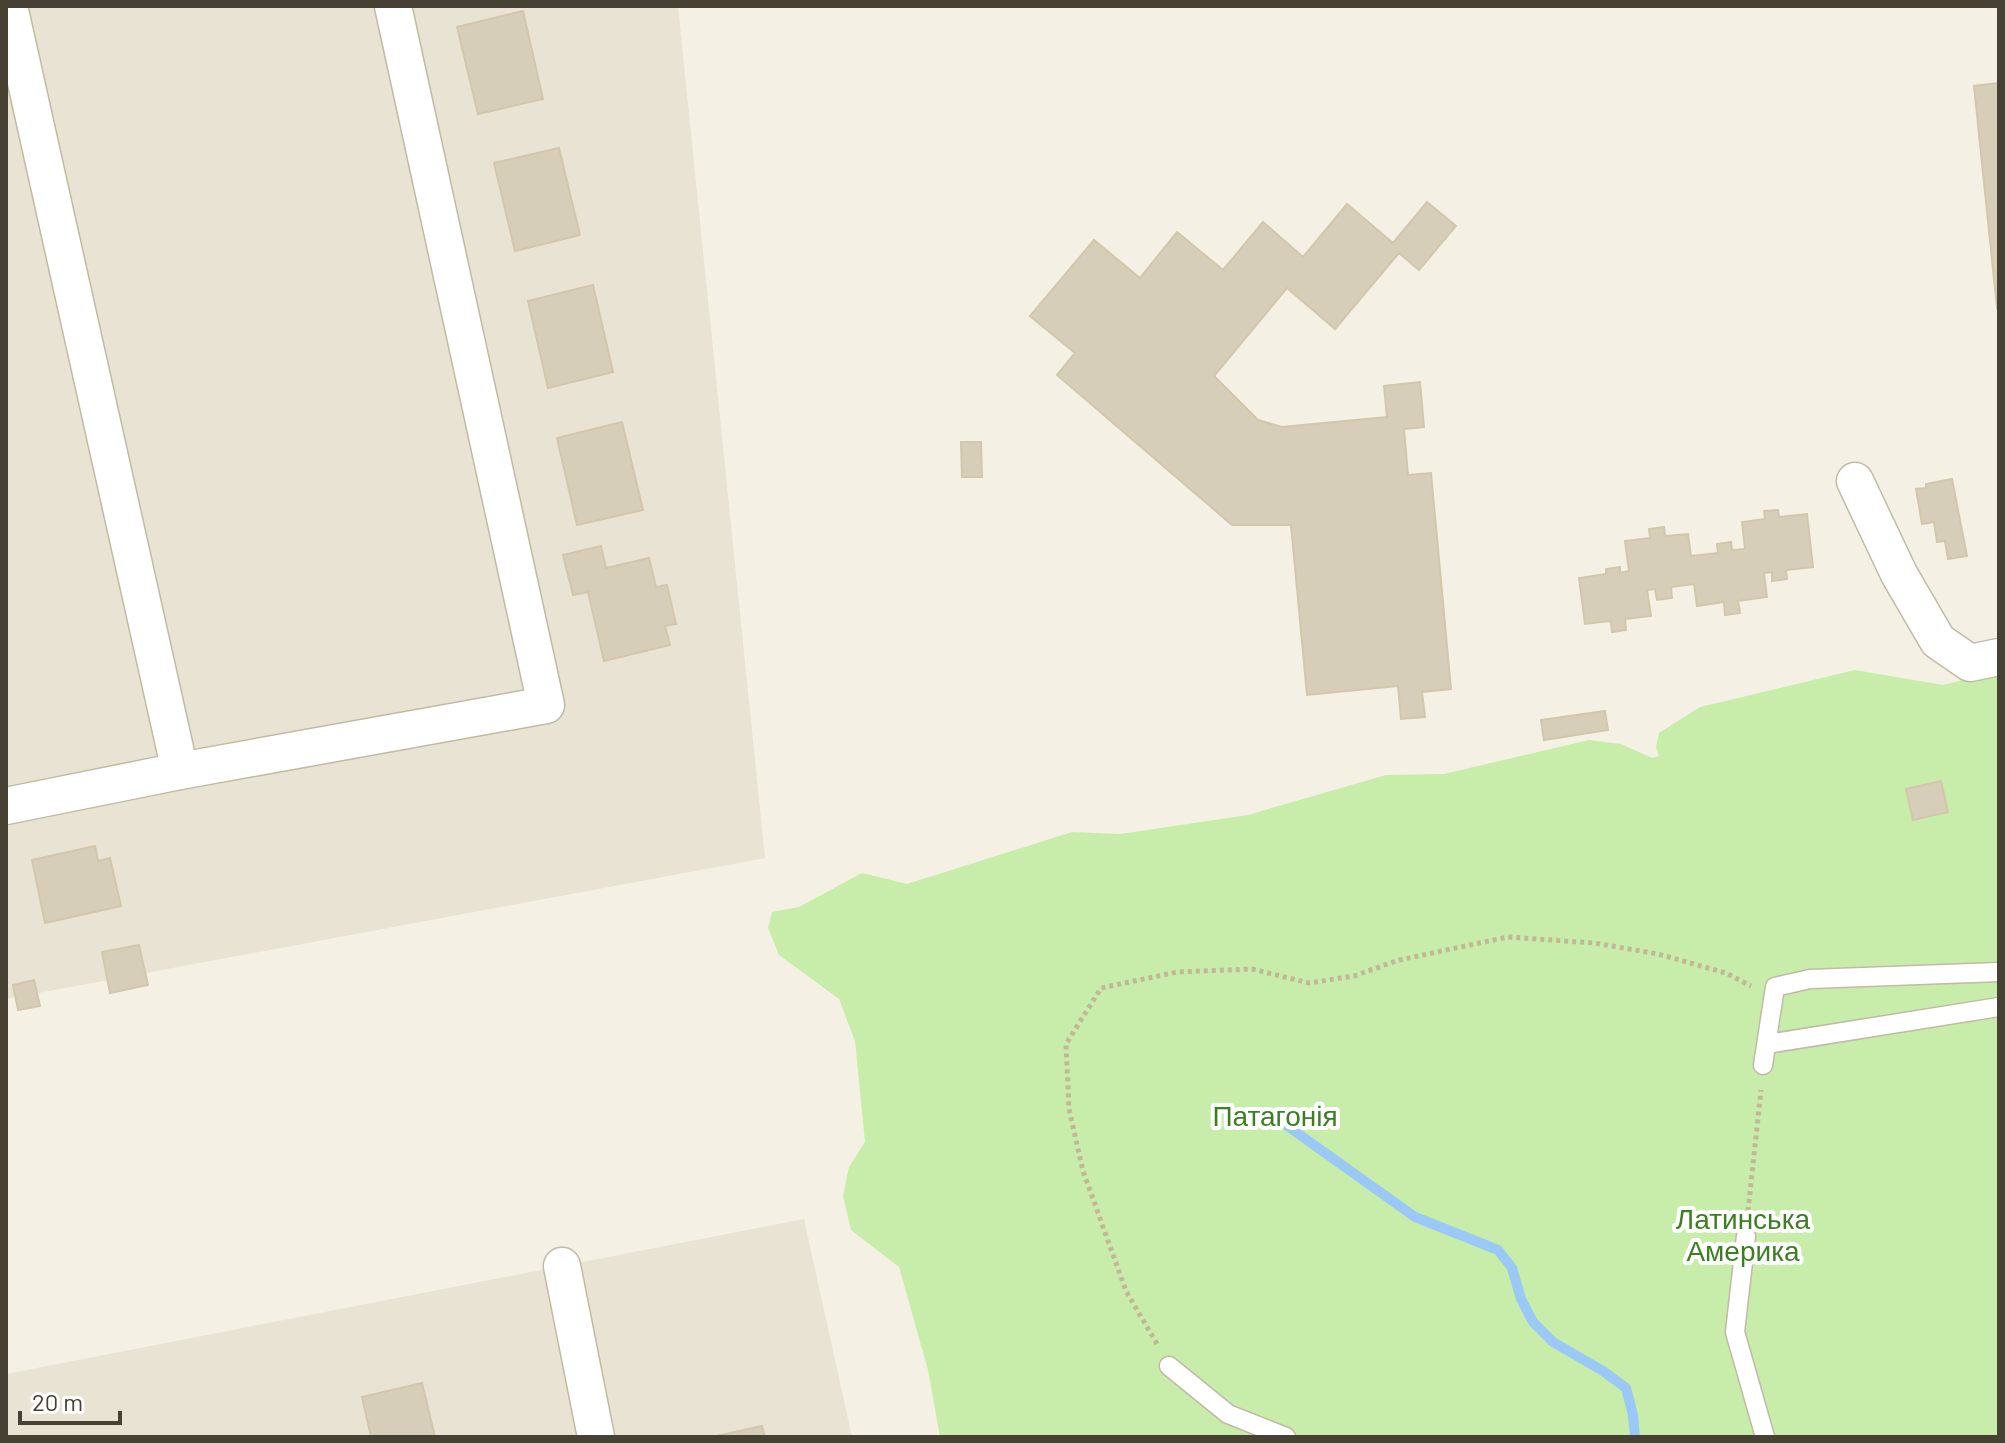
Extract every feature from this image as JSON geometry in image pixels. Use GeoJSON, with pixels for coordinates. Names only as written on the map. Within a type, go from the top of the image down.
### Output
{"type":"FeatureCollection","features":[{"type":"Feature","properties":{"kind":"street"},"geometry":{"type":"LineString","coordinates":[[9,6],[180,771]]}},
{"type":"Feature","properties":{"kind":"street"},"geometry":{"type":"LineString","coordinates":[[6,806],[180,771],[546,705],[393,6]]}},
{"type":"Feature","properties":{"kind":"street"},"geometry":{"type":"LineString","coordinates":[[1855,481],[1899,574],[1938,641],[1970,663],[1999,657]]}},
{"type":"Feature","properties":{"kind":"street"},"geometry":{"type":"LineString","coordinates":[[562,1266],[596,1437]]}},
{"type":"Feature","properties":{"kind":"lane"},"geometry":{"type":"LineString","coordinates":[[1763,1065],[1775,987],[1810,979],[1999,972]]}},
{"type":"Feature","properties":{"kind":"lane"},"geometry":{"type":"LineString","coordinates":[[1767,1044],[1999,1007]]}},
{"type":"Feature","properties":{"kind":"lane"},"geometry":{"type":"LineString","coordinates":[[1746,1236],[1735,1332],[1765,1437]]}},
{"type":"Feature","properties":{"kind":"lane"},"geometry":{"type":"LineString","coordinates":[[1169,1366],[1228,1414],[1286,1437]]}},
{"type":"Feature","properties":{"kind":"path"},"geometry":{"type":"LineString","coordinates":[[1169,1366],[1126,1291],[1083,1171],[1069,1109],[1066,1044],[1101,988],[1177,972],[1252,969],[1309,983],[1354,976],[1399,960],[1508,937],[1594,943],[1658,954],[1726,973],[1773,998]]}},
{"type":"Feature","properties":{"kind":"path"},"geometry":{"type":"LineString","coordinates":[[1746,1236],[1763,1065]]}},
{"type":"Feature","properties":{"kind":"shaded area"},"geometry":{"type":"Polygon","coordinates":[[[6,6],[678,6],[765,858],[6,999],[6,6]]]}},
{"type":"Feature","properties":{"kind":"shaded area"},"geometry":{"type":"Polygon","coordinates":[[[804,1219],[852,1437],[6,1437],[6,1374],[804,1219]]]}},
{"type":"Feature","properties":{"kind":"green space"},"geometry":{"type":"Polygon","coordinates":[[[1855,670],[1943,685],[1999,671],[1999,1437],[940,1437],[928,1370],[899,1267],[851,1230],[843,1196],[849,1167],[865,1142],[855,1041],[839,999],[779,955],[768,928],[772,912],[799,907],[862,873],[907,884],[1072,832],[1120,834],[1248,815],[1386,775],[1444,774],[1589,740],[1621,744],[1652,758],[1659,756],[1656,747],[1659,733],[1700,707],[1855,670]]]}},
{"type":"Feature","properties":{"kind":"building"},"geometry":{"type":"Polygon","coordinates":[[[523,11],[543,99],[478,114],[457,27],[523,11]]]}},
{"type":"Feature","properties":{"kind":"building"},"geometry":{"type":"Polygon","coordinates":[[[1999,83],[1999,307],[1997,308],[1974,86],[1999,83]]]}},
{"type":"Feature","properties":{"kind":"building"},"geometry":{"type":"Polygon","coordinates":[[[559,148],[580,235],[515,251],[494,163],[559,148]]]}},
{"type":"Feature","properties":{"kind":"building"},"geometry":{"type":"Polygon","coordinates":[[[1427,202],[1456,226],[1419,270],[1399,253],[1335,329],[1287,288],[1214,376],[1258,420],[1282,427],[1387,417],[1384,386],[1420,382],[1424,427],[1404,429],[1408,475],[1431,473],[1451,689],[1422,692],[1425,717],[1401,719],[1398,686],[1307,695],[1291,525],[1232,525],[1057,375],[1075,353],[1030,316],[1094,240],[1140,278],[1177,232],[1223,270],[1263,222],[1303,257],[1347,204],[1393,243],[1427,202]]]}},
{"type":"Feature","properties":{"kind":"building"},"geometry":{"type":"Polygon","coordinates":[[[593,285],[613,372],[548,388],[528,301],[593,285]]]}},
{"type":"Feature","properties":{"kind":"building"},"geometry":{"type":"Polygon","coordinates":[[[622,422],[643,510],[577,525],[557,438],[622,422]]]}},
{"type":"Feature","properties":{"kind":"building"},"geometry":{"type":"Polygon","coordinates":[[[961,442],[981,442],[982,477],[962,477],[961,442]]]}},
{"type":"Feature","properties":{"kind":"building"},"geometry":{"type":"Polygon","coordinates":[[[1952,479],[1967,556],[1948,559],[1945,541],[1937,542],[1934,522],[1922,524],[1916,489],[1952,479]]]}},
{"type":"Feature","properties":{"kind":"building"},"geometry":{"type":"Polygon","coordinates":[[[1778,510],[1779,517],[1807,514],[1813,567],[1786,570],[1787,579],[1772,581],[1772,572],[1764,573],[1767,597],[1738,601],[1740,613],[1725,615],[1724,602],[1697,606],[1694,584],[1671,587],[1672,598],[1657,600],[1655,589],[1647,590],[1651,616],[1625,619],[1626,630],[1612,632],[1611,621],[1585,624],[1579,578],[1606,574],[1606,569],[1620,567],[1620,573],[1629,571],[1625,541],[1650,538],[1649,529],[1664,527],[1665,536],[1688,534],[1691,556],[1718,553],[1717,544],[1731,542],[1732,550],[1745,549],[1742,522],[1765,519],[1764,511],[1778,510]]]}},
{"type":"Feature","properties":{"kind":"building"},"geometry":{"type":"Polygon","coordinates":[[[601,546],[606,568],[649,558],[656,587],[667,585],[676,624],[665,626],[670,645],[604,661],[588,592],[573,595],[563,555],[601,546]]]}},
{"type":"Feature","properties":{"kind":"building"},"geometry":{"type":"Polygon","coordinates":[[[1605,711],[1608,730],[1544,740],[1541,720],[1605,711]]]}},
{"type":"Feature","properties":{"kind":"building"},"geometry":{"type":"Polygon","coordinates":[[[1941,781],[1948,812],[1913,820],[1906,789],[1941,781]]]}},
{"type":"Feature","properties":{"kind":"building"},"geometry":{"type":"Polygon","coordinates":[[[95,846],[98,861],[110,858],[121,906],[45,923],[32,860],[95,846]]]}},
{"type":"Feature","properties":{"kind":"building"},"geometry":{"type":"Polygon","coordinates":[[[139,945],[148,985],[110,993],[102,952],[139,945]]]}},
{"type":"Feature","properties":{"kind":"building"},"geometry":{"type":"Polygon","coordinates":[[[34,980],[40,1006],[18,1010],[13,985],[34,980]]]}},
{"type":"Feature","properties":{"kind":"building"},"geometry":{"type":"Polygon","coordinates":[[[422,1383],[435,1437],[371,1437],[362,1397],[422,1383]]]}},
{"type":"Feature","properties":{"kind":"building"},"geometry":{"type":"Polygon","coordinates":[[[762,1426],[765,1437],[712,1437],[762,1426]]]}},
{"type":"Feature","properties":{"kind":"waterway"},"geometry":{"type":"LineString","coordinates":[[1286,1125],[1415,1217],[1498,1250],[1512,1268],[1521,1299],[1533,1322],[1553,1342],[1626,1388],[1635,1437]]}},
{"type":"Feature","properties":{"kind":"park label","name":"Патагонія"},"geometry":{"type":"Point","coordinates":[1275,1116]}},
{"type":"Feature","properties":{"kind":"park label","name":"Латинська Америка"},"geometry":{"type":"Point","coordinates":[1743,1235]}}]}
